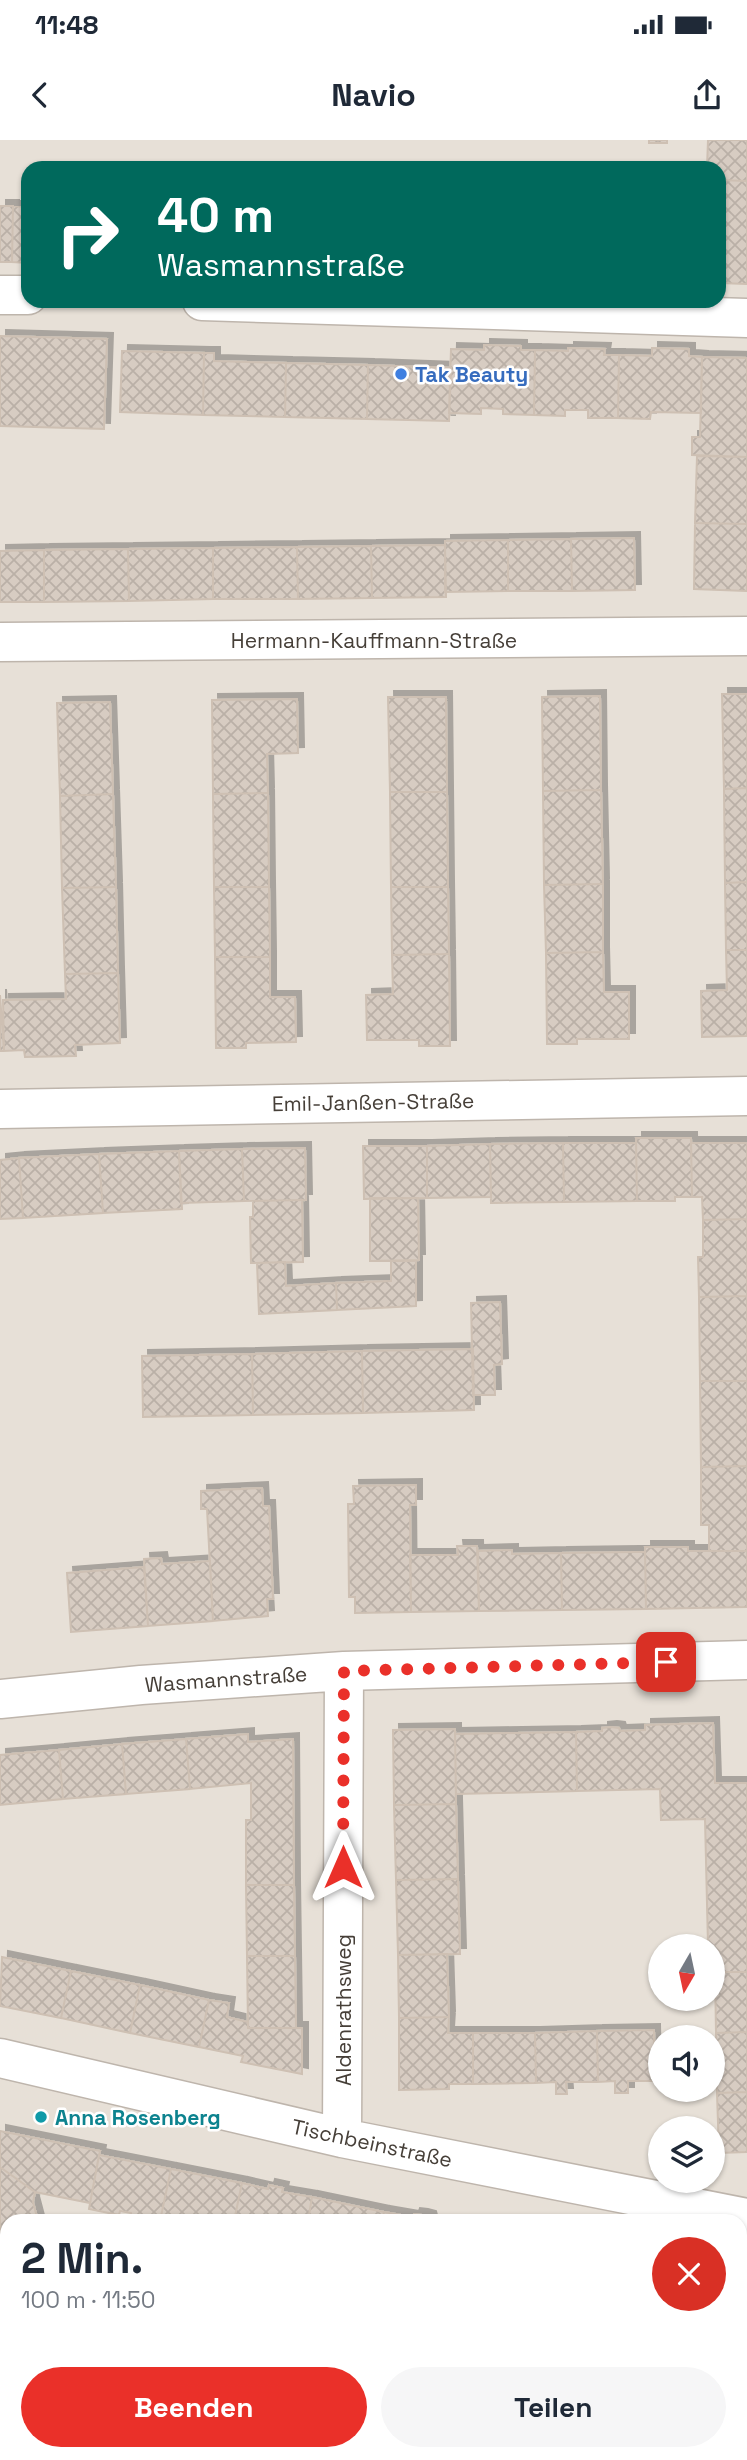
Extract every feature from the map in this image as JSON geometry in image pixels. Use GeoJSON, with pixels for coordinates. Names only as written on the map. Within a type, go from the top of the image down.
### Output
{"type":"FeatureCollection","features":[{"type":"Feature","properties":{"kind":"street"},"geometry":{"type":"LineString","coordinates":[[0,295],[21,296]]}},
{"type":"Feature","properties":{"kind":"street"},"geometry":{"type":"LineString","coordinates":[[426,308],[747,318]]}},
{"type":"Feature","properties":{"kind":"street","name":"Hermann-Kauffmann-Straße"},"geometry":{"type":"LineString","coordinates":[[0,642],[747,636]]}},
{"type":"Feature","properties":{"kind":"street","name":"Emil-Janßen-Straße"},"geometry":{"type":"LineString","coordinates":[[0,1109],[747,1096]]}},
{"type":"Feature","properties":{"kind":"street","name":"Wasmannstraße"},"geometry":{"type":"LineString","coordinates":[[0,1699],[141,1685],[344,1671],[747,1660]]}},
{"type":"Feature","properties":{"kind":"street","name":"Aldenrathsweg"},"geometry":{"type":"LineString","coordinates":[[342,2138],[344,1671]]}},
{"type":"Feature","properties":{"kind":"street","name":"Tischbeinstraße"},"geometry":{"type":"LineString","coordinates":[[0,2058],[342,2138],[727,2214]]}},
{"type":"Feature","properties":{"kind":"shaded area"},"geometry":{"type":"Polygon","coordinates":[[[0,140],[747,140],[747,2214],[0,2214],[0,140]]]}},
{"type":"Feature","properties":{"kind":"building"},"geometry":{"type":"Polygon","coordinates":[[[649,140],[667,140],[667,143],[649,143],[649,140]]]}},
{"type":"Feature","properties":{"kind":"building"},"geometry":{"type":"Polygon","coordinates":[[[708,140],[747,140],[747,181],[726,180],[726,161],[707,161],[708,140]]]}},
{"type":"Feature","properties":{"kind":"building"},"geometry":{"type":"Polygon","coordinates":[[[726,180],[747,181],[747,284],[726,283],[726,180]]]}},
{"type":"Feature","properties":{"kind":"building"},"geometry":{"type":"Polygon","coordinates":[[[0,206],[13,206],[12,262],[0,262],[0,206]]]}},
{"type":"Feature","properties":{"kind":"building"},"geometry":{"type":"Polygon","coordinates":[[[13,206],[21,207],[21,263],[12,262],[13,206]]]}},
{"type":"Feature","properties":{"kind":"building"},"geometry":{"type":"Polygon","coordinates":[[[0,336],[107,339],[104,429],[0,426],[0,336]]]}},
{"type":"Feature","properties":{"kind":"building"},"geometry":{"type":"Polygon","coordinates":[[[484,345],[521,346],[521,350],[535,350],[534,415],[503,414],[503,409],[481,408],[481,414],[449,413],[451,349],[484,350],[484,345]]]}},
{"type":"Feature","properties":{"kind":"building"},"geometry":{"type":"Polygon","coordinates":[[[568,348],[605,349],[604,355],[619,355],[618,418],[588,418],[588,410],[565,410],[565,416],[534,415],[535,350],[568,351],[568,348]]]}},
{"type":"Feature","properties":{"kind":"building"},"geometry":{"type":"Polygon","coordinates":[[[652,348],[689,349],[689,356],[702,357],[701,413],[651,412],[650,419],[618,418],[619,355],[652,356],[652,348]]]}},
{"type":"Feature","properties":{"kind":"building"},"geometry":{"type":"Polygon","coordinates":[[[122,351],[204,353],[203,415],[120,412],[122,351]]]}},
{"type":"Feature","properties":{"kind":"building"},"geometry":{"type":"Polygon","coordinates":[[[204,353],[214,353],[214,361],[286,363],[285,417],[203,415],[204,353]]]}},
{"type":"Feature","properties":{"kind":"building"},"geometry":{"type":"Polygon","coordinates":[[[702,357],[747,358],[747,457],[692,455],[692,437],[700,437],[702,357]]]}},
{"type":"Feature","properties":{"kind":"building"},"geometry":{"type":"Polygon","coordinates":[[[286,363],[368,365],[367,419],[285,417],[286,363]]]}},
{"type":"Feature","properties":{"kind":"building"},"geometry":{"type":"Polygon","coordinates":[[[368,365],[451,368],[449,421],[367,419],[368,365]]]}},
{"type":"Feature","properties":{"kind":"building"},"geometry":{"type":"Polygon","coordinates":[[[697,456],[747,457],[747,524],[695,523],[697,456]]]}},
{"type":"Feature","properties":{"kind":"building"},"geometry":{"type":"Polygon","coordinates":[[[695,523],[747,524],[747,591],[694,589],[695,523]]]}},
{"type":"Feature","properties":{"kind":"building"},"geometry":{"type":"Polygon","coordinates":[[[634,538],[635,590],[572,591],[571,539],[634,538]]]}},
{"type":"Feature","properties":{"kind":"building"},"geometry":{"type":"Polygon","coordinates":[[[571,539],[572,591],[508,591],[508,540],[571,539]]]}},
{"type":"Feature","properties":{"kind":"building"},"geometry":{"type":"Polygon","coordinates":[[[508,540],[508,591],[445,592],[445,541],[508,540]]]}},
{"type":"Feature","properties":{"kind":"building"},"geometry":{"type":"Polygon","coordinates":[[[445,545],[446,597],[372,598],[371,546],[445,545]]]}},
{"type":"Feature","properties":{"kind":"building"},"geometry":{"type":"Polygon","coordinates":[[[371,546],[372,598],[298,599],[297,547],[371,546]]]}},
{"type":"Feature","properties":{"kind":"building"},"geometry":{"type":"Polygon","coordinates":[[[297,547],[298,599],[213,599],[213,548],[297,547]]]}},
{"type":"Feature","properties":{"kind":"building"},"geometry":{"type":"Polygon","coordinates":[[[213,548],[213,599],[129,601],[128,549],[213,548]]]}},
{"type":"Feature","properties":{"kind":"building"},"geometry":{"type":"Polygon","coordinates":[[[128,549],[129,601],[44,602],[44,550],[128,549]]]}},
{"type":"Feature","properties":{"kind":"building"},"geometry":{"type":"Polygon","coordinates":[[[44,550],[44,602],[0,602],[0,551],[44,550]]]}},
{"type":"Feature","properties":{"kind":"building"},"geometry":{"type":"Polygon","coordinates":[[[722,694],[747,694],[747,788],[724,789],[722,694]]]}},
{"type":"Feature","properties":{"kind":"building"},"geometry":{"type":"Polygon","coordinates":[[[600,696],[601,790],[543,791],[542,697],[600,696]]]}},
{"type":"Feature","properties":{"kind":"building"},"geometry":{"type":"Polygon","coordinates":[[[388,697],[446,697],[447,792],[390,792],[388,697]]]}},
{"type":"Feature","properties":{"kind":"building"},"geometry":{"type":"Polygon","coordinates":[[[297,699],[298,753],[267,754],[268,793],[213,794],[212,700],[297,699]]]}},
{"type":"Feature","properties":{"kind":"building"},"geometry":{"type":"Polygon","coordinates":[[[110,702],[113,794],[60,796],[57,703],[110,702]]]}},
{"type":"Feature","properties":{"kind":"building"},"geometry":{"type":"Polygon","coordinates":[[[747,788],[747,882],[725,883],[724,789],[747,788]]]}},
{"type":"Feature","properties":{"kind":"building"},"geometry":{"type":"Polygon","coordinates":[[[601,790],[603,884],[544,885],[543,791],[601,790]]]}},
{"type":"Feature","properties":{"kind":"building"},"geometry":{"type":"Polygon","coordinates":[[[390,792],[447,792],[448,887],[391,887],[390,792]]]}},
{"type":"Feature","properties":{"kind":"building"},"geometry":{"type":"Polygon","coordinates":[[[268,793],[269,887],[214,887],[213,794],[268,793]]]}},
{"type":"Feature","properties":{"kind":"building"},"geometry":{"type":"Polygon","coordinates":[[[113,794],[116,887],[62,888],[60,796],[113,794]]]}},
{"type":"Feature","properties":{"kind":"building"},"geometry":{"type":"Polygon","coordinates":[[[747,882],[747,950],[726,950],[725,883],[747,882]]]}},
{"type":"Feature","properties":{"kind":"building"},"geometry":{"type":"Polygon","coordinates":[[[603,884],[603,952],[546,953],[544,885],[603,884]]]}},
{"type":"Feature","properties":{"kind":"building"},"geometry":{"type":"Polygon","coordinates":[[[116,887],[118,973],[65,974],[62,888],[116,887]]]}},
{"type":"Feature","properties":{"kind":"building"},"geometry":{"type":"Polygon","coordinates":[[[214,887],[269,887],[270,957],[215,957],[214,887]]]}},
{"type":"Feature","properties":{"kind":"building"},"geometry":{"type":"Polygon","coordinates":[[[391,887],[448,887],[449,954],[392,955],[391,887]]]}},
{"type":"Feature","properties":{"kind":"building"},"geometry":{"type":"Polygon","coordinates":[[[726,950],[747,950],[747,1036],[702,1037],[701,991],[727,990],[726,950]]]}},
{"type":"Feature","properties":{"kind":"building"},"geometry":{"type":"Polygon","coordinates":[[[603,952],[604,992],[629,992],[629,1039],[577,1039],[577,1044],[547,1044],[546,953],[603,952]]]}},
{"type":"Feature","properties":{"kind":"building"},"geometry":{"type":"Polygon","coordinates":[[[449,954],[450,1046],[419,1046],[419,1040],[367,1040],[366,995],[393,994],[392,955],[449,954]]]}},
{"type":"Feature","properties":{"kind":"building"},"geometry":{"type":"Polygon","coordinates":[[[215,957],[270,957],[270,997],[295,997],[296,1042],[246,1043],[246,1048],[216,1048],[215,957]]]}},
{"type":"Feature","properties":{"kind":"building"},"geometry":{"type":"Polygon","coordinates":[[[118,973],[120,1043],[75,1045],[76,1056],[25,1057],[24,1050],[4,1051],[3,1000],[66,999],[65,974],[118,973]]]}},
{"type":"Feature","properties":{"kind":"building"},"geometry":{"type":"Polygon","coordinates":[[[0,995],[4,1051],[0,1051],[0,995]]]}},
{"type":"Feature","properties":{"kind":"building"},"geometry":{"type":"Polygon","coordinates":[[[636,1138],[691,1138],[692,1197],[675,1197],[675,1201],[637,1201],[636,1138]]]}},
{"type":"Feature","properties":{"kind":"building"},"geometry":{"type":"Polygon","coordinates":[[[563,1143],[564,1202],[491,1203],[490,1144],[563,1143]]]}},
{"type":"Feature","properties":{"kind":"building"},"geometry":{"type":"Polygon","coordinates":[[[563,1143],[636,1143],[637,1201],[564,1202],[563,1143]]]}},
{"type":"Feature","properties":{"kind":"building"},"geometry":{"type":"Polygon","coordinates":[[[691,1143],[747,1143],[747,1219],[703,1220],[702,1197],[692,1197],[691,1143]]]}},
{"type":"Feature","properties":{"kind":"building"},"geometry":{"type":"Polygon","coordinates":[[[490,1144],[491,1197],[427,1198],[427,1146],[490,1144]]]}},
{"type":"Feature","properties":{"kind":"building"},"geometry":{"type":"Polygon","coordinates":[[[363,1146],[427,1146],[427,1198],[364,1199],[363,1146]]]}},
{"type":"Feature","properties":{"kind":"building"},"geometry":{"type":"Polygon","coordinates":[[[305,1148],[306,1200],[244,1201],[242,1149],[305,1148]]]}},
{"type":"Feature","properties":{"kind":"building"},"geometry":{"type":"Polygon","coordinates":[[[242,1149],[244,1201],[181,1203],[179,1151],[242,1149]]]}},
{"type":"Feature","properties":{"kind":"building"},"geometry":{"type":"Polygon","coordinates":[[[179,1151],[182,1209],[103,1213],[99,1154],[179,1151]]]}},
{"type":"Feature","properties":{"kind":"building"},"geometry":{"type":"Polygon","coordinates":[[[99,1154],[103,1213],[23,1218],[19,1158],[99,1154]]]}},
{"type":"Feature","properties":{"kind":"building"},"geometry":{"type":"Polygon","coordinates":[[[19,1158],[23,1218],[0,1219],[0,1160],[19,1158]]]}},
{"type":"Feature","properties":{"kind":"building"},"geometry":{"type":"Polygon","coordinates":[[[370,1198],[418,1198],[419,1260],[370,1261],[370,1198]]]}},
{"type":"Feature","properties":{"kind":"building"},"geometry":{"type":"Polygon","coordinates":[[[302,1200],[303,1262],[251,1263],[250,1217],[253,1217],[253,1201],[302,1200]]]}},
{"type":"Feature","properties":{"kind":"building"},"geometry":{"type":"Polygon","coordinates":[[[747,1219],[747,1296],[699,1297],[698,1257],[703,1257],[703,1220],[747,1219]]]}},
{"type":"Feature","properties":{"kind":"building"},"geometry":{"type":"Polygon","coordinates":[[[391,1261],[416,1261],[416,1306],[337,1310],[336,1283],[391,1281],[391,1261]]]}},
{"type":"Feature","properties":{"kind":"building"},"geometry":{"type":"Polygon","coordinates":[[[285,1262],[286,1286],[336,1283],[337,1310],[259,1314],[257,1263],[285,1262]]]}},
{"type":"Feature","properties":{"kind":"building"},"geometry":{"type":"Polygon","coordinates":[[[747,1296],[747,1381],[700,1381],[699,1297],[747,1296]]]}},
{"type":"Feature","properties":{"kind":"building"},"geometry":{"type":"Polygon","coordinates":[[[500,1302],[502,1364],[494,1365],[495,1395],[473,1395],[471,1303],[500,1302]]]}},
{"type":"Feature","properties":{"kind":"building"},"geometry":{"type":"Polygon","coordinates":[[[473,1349],[474,1410],[363,1413],[362,1351],[473,1349]]]}},
{"type":"Feature","properties":{"kind":"building"},"geometry":{"type":"Polygon","coordinates":[[[362,1351],[363,1413],[253,1415],[252,1354],[362,1351]]]}},
{"type":"Feature","properties":{"kind":"building"},"geometry":{"type":"Polygon","coordinates":[[[252,1354],[253,1415],[143,1417],[142,1356],[252,1354]]]}},
{"type":"Feature","properties":{"kind":"building"},"geometry":{"type":"Polygon","coordinates":[[[700,1381],[747,1381],[747,1466],[701,1467],[700,1381]]]}},
{"type":"Feature","properties":{"kind":"building"},"geometry":{"type":"Polygon","coordinates":[[[747,1466],[747,1551],[709,1551],[709,1525],[701,1525],[701,1467],[747,1466]]]}},
{"type":"Feature","properties":{"kind":"building"},"geometry":{"type":"Polygon","coordinates":[[[416,1485],[416,1505],[410,1505],[411,1612],[355,1613],[355,1597],[349,1597],[348,1504],[354,1504],[353,1486],[416,1485]]]}},
{"type":"Feature","properties":{"kind":"building"},"geometry":{"type":"Polygon","coordinates":[[[262,1488],[263,1506],[269,1506],[273,1599],[267,1599],[268,1616],[213,1621],[207,1509],[201,1509],[201,1491],[262,1488]]]}},
{"type":"Feature","properties":{"kind":"building"},"geometry":{"type":"Polygon","coordinates":[[[457,1546],[477,1546],[479,1611],[411,1612],[410,1555],[458,1555],[457,1546]]]}},
{"type":"Feature","properties":{"kind":"building"},"geometry":{"type":"Polygon","coordinates":[[[645,1547],[688,1547],[688,1551],[747,1551],[747,1607],[646,1609],[645,1547]]]}},
{"type":"Feature","properties":{"kind":"building"},"geometry":{"type":"Polygon","coordinates":[[[512,1550],[512,1554],[561,1553],[562,1610],[479,1611],[478,1551],[512,1550]]]}},
{"type":"Feature","properties":{"kind":"building"},"geometry":{"type":"Polygon","coordinates":[[[645,1552],[646,1609],[562,1610],[561,1553],[645,1552]]]}},
{"type":"Feature","properties":{"kind":"building"},"geometry":{"type":"Polygon","coordinates":[[[161,1558],[162,1564],[210,1561],[213,1621],[148,1626],[144,1559],[161,1558]]]}},
{"type":"Feature","properties":{"kind":"building"},"geometry":{"type":"Polygon","coordinates":[[[144,1567],[148,1626],[71,1632],[67,1573],[144,1567]]]}},
{"type":"Feature","properties":{"kind":"building"},"geometry":{"type":"Polygon","coordinates":[[[713,1723],[715,1783],[747,1783],[747,1972],[725,1972],[725,1934],[708,1934],[705,1819],[661,1820],[660,1789],[577,1791],[576,1732],[602,1731],[602,1728],[611,1727],[619,1728],[620,1731],[645,1730],[645,1725],[713,1723]]]}},
{"type":"Feature","properties":{"kind":"building"},"geometry":{"type":"Polygon","coordinates":[[[455,1729],[456,1804],[394,1805],[393,1730],[455,1729]]]}},
{"type":"Feature","properties":{"kind":"building"},"geometry":{"type":"Polygon","coordinates":[[[576,1732],[577,1791],[456,1794],[455,1734],[576,1732]]]}},
{"type":"Feature","properties":{"kind":"building"},"geometry":{"type":"Polygon","coordinates":[[[248,1734],[248,1742],[293,1739],[294,1885],[246,1885],[246,1820],[251,1820],[251,1783],[190,1789],[186,1739],[248,1734]]]}},
{"type":"Feature","properties":{"kind":"building"},"geometry":{"type":"Polygon","coordinates":[[[186,1739],[190,1789],[126,1794],[122,1744],[186,1739]]]}},
{"type":"Feature","properties":{"kind":"building"},"geometry":{"type":"Polygon","coordinates":[[[122,1744],[126,1794],[63,1799],[59,1750],[122,1744]]]}},
{"type":"Feature","properties":{"kind":"building"},"geometry":{"type":"Polygon","coordinates":[[[59,1750],[63,1799],[0,1805],[0,1755],[59,1750]]]}},
{"type":"Feature","properties":{"kind":"building"},"geometry":{"type":"Polygon","coordinates":[[[456,1804],[458,1879],[396,1880],[394,1805],[456,1804]]]}},
{"type":"Feature","properties":{"kind":"building"},"geometry":{"type":"Polygon","coordinates":[[[458,1879],[460,1954],[398,1955],[396,1880],[458,1879]]]}},
{"type":"Feature","properties":{"kind":"building"},"geometry":{"type":"Polygon","coordinates":[[[246,1885],[294,1885],[295,1956],[247,1956],[246,1885]]]}},
{"type":"Feature","properties":{"kind":"building"},"geometry":{"type":"Polygon","coordinates":[[[447,1954],[449,2017],[399,2018],[398,1955],[447,1954]]]}},
{"type":"Feature","properties":{"kind":"building"},"geometry":{"type":"Polygon","coordinates":[[[247,1956],[295,1956],[296,2028],[248,2028],[247,1956]]]}},
{"type":"Feature","properties":{"kind":"building"},"geometry":{"type":"Polygon","coordinates":[[[2,1957],[71,1971],[61,2018],[0,2006],[2,1957]]]}},
{"type":"Feature","properties":{"kind":"building"},"geometry":{"type":"Polygon","coordinates":[[[71,1971],[140,1985],[130,2033],[61,2018],[71,1971]]]}},
{"type":"Feature","properties":{"kind":"building"},"geometry":{"type":"Polygon","coordinates":[[[725,1972],[747,1972],[747,2032],[725,2033],[725,2025],[716,2025],[716,2011],[725,2011],[725,1972]]]}},
{"type":"Feature","properties":{"kind":"building"},"geometry":{"type":"Polygon","coordinates":[[[140,1985],[209,2000],[199,2047],[130,2033],[140,1985]]]}},
{"type":"Feature","properties":{"kind":"building"},"geometry":{"type":"Polygon","coordinates":[[[209,2000],[229,2003],[227,2017],[248,2022],[248,2028],[302,2028],[302,2074],[241,2062],[243,2056],[199,2047],[209,2000]]]}},
{"type":"Feature","properties":{"kind":"building"},"geometry":{"type":"Polygon","coordinates":[[[449,2017],[448,2033],[473,2033],[473,2084],[449,2084],[449,2089],[399,2090],[399,2018],[449,2017]]]}},
{"type":"Feature","properties":{"kind":"building"},"geometry":{"type":"Polygon","coordinates":[[[648,2030],[648,2081],[628,2081],[628,2093],[615,2093],[615,2081],[598,2082],[597,2031],[648,2030]]]}},
{"type":"Feature","properties":{"kind":"building"},"geometry":{"type":"Polygon","coordinates":[[[597,2031],[598,2082],[566,2082],[567,2094],[556,2094],[556,2082],[536,2083],[535,2033],[597,2031]]]}},
{"type":"Feature","properties":{"kind":"building"},"geometry":{"type":"Polygon","coordinates":[[[747,2032],[747,2092],[725,2093],[725,2033],[747,2032]]]}},
{"type":"Feature","properties":{"kind":"building"},"geometry":{"type":"Polygon","coordinates":[[[473,2033],[535,2033],[536,2083],[473,2084],[473,2033]]]}},
{"type":"Feature","properties":{"kind":"building"},"geometry":{"type":"Polygon","coordinates":[[[747,2092],[747,2152],[725,2153],[725,2116],[718,2116],[717,2102],[725,2102],[725,2093],[747,2092]]]}},
{"type":"Feature","properties":{"kind":"building"},"geometry":{"type":"Polygon","coordinates":[[[0,2131],[100,2151],[90,2203],[35,2192],[0,2167],[0,2131]]]}},
{"type":"Feature","properties":{"kind":"building"},"geometry":{"type":"Polygon","coordinates":[[[99,2155],[171,2169],[161,2214],[131,2214],[120,2211],[119,2214],[114,2214],[89,2209],[99,2155]]]}},
{"type":"Feature","properties":{"kind":"building"},"geometry":{"type":"Polygon","coordinates":[[[0,2167],[35,2192],[33,2202],[36,2214],[0,2214],[0,2167]]]}},
{"type":"Feature","properties":{"kind":"building"},"geometry":{"type":"Polygon","coordinates":[[[171,2169],[242,2183],[235,2214],[161,2214],[171,2169]]]}},
{"type":"Feature","properties":{"kind":"building"},"geometry":{"type":"Polygon","coordinates":[[[242,2183],[268,2189],[269,2185],[283,2188],[282,2192],[312,2197],[309,2214],[235,2214],[242,2183]]]}},
{"type":"Feature","properties":{"kind":"building"},"geometry":{"type":"Polygon","coordinates":[[[312,2197],[384,2212],[384,2214],[309,2214],[312,2197]]]}},
{"type":"Feature","properties":{"kind":"place","name":"Tak Beauty"},"geometry":{"type":"Point","coordinates":[401,374]}},
{"type":"Feature","properties":{"kind":"place","name":"Anna Rosenberg"},"geometry":{"type":"Point","coordinates":[41,2117]}},
{"type":"Feature","properties":{"kind":"route"},"geometry":{"type":"LineString","coordinates":[[343,1867],[344,1671],[666,1662]]}}]}
